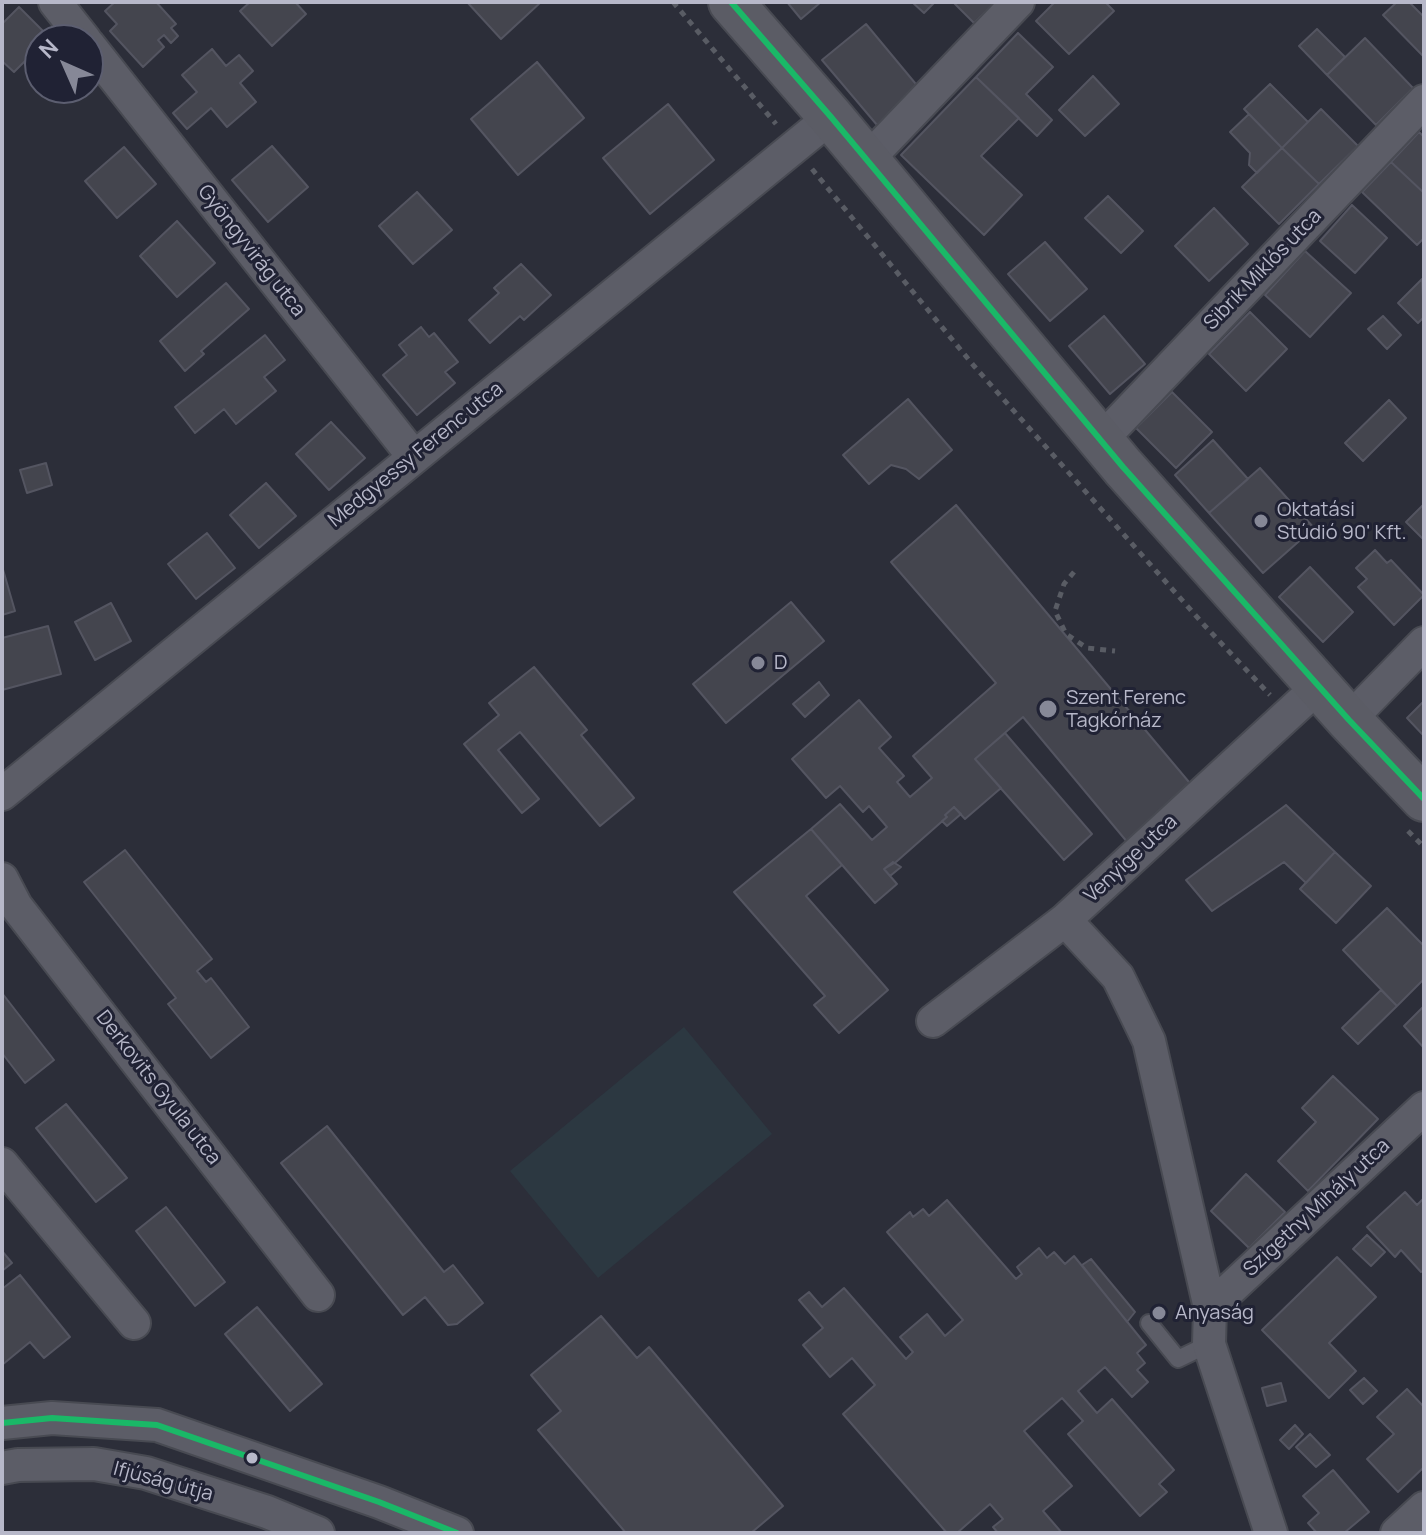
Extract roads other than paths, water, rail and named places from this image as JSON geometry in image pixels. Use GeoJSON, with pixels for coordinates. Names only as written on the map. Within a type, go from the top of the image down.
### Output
{"type":"FeatureCollection","features":[{"type":"Feature","properties":{"kind":"street","name":"Gyöngyvirág utca"},"geometry":{"type":"LineString","coordinates":[[55,2],[72,24]]}},
{"type":"Feature","properties":{"kind":"street"},"geometry":{"type":"LineString","coordinates":[[731,2],[1102,439],[1303,700],[1349,720],[1413,812]]}},
{"type":"Feature","properties":{"kind":"street"},"geometry":{"type":"LineString","coordinates":[[867,160],[1018,2]]}},
{"type":"Feature","properties":{"kind":"street","name":"Gyöngyvirág utca"},"geometry":{"type":"LineString","coordinates":[[104,65],[414,457]]}},
{"type":"Feature","properties":{"kind":"street","name":"Sibrik Miklós utca"},"geometry":{"type":"LineString","coordinates":[[1102,439],[1424,101]]}},
{"type":"Feature","properties":{"kind":"street","name":"Medgyessy Ferenc utca"},"geometry":{"type":"LineString","coordinates":[[2,794],[831,117]]}},
{"type":"Feature","properties":{"kind":"street"},"geometry":{"type":"LineString","coordinates":[[1349,720],[1424,643]]}},
{"type":"Feature","properties":{"kind":"street","name":"Venyige utca"},"geometry":{"type":"LineString","coordinates":[[933,1021],[1065,920],[1303,700]]}},
{"type":"Feature","properties":{"kind":"street","name":"Derkovits Gyula utca"},"geometry":{"type":"LineString","coordinates":[[2,879],[16,906],[318,1295]]}},
{"type":"Feature","properties":{"kind":"street"},"geometry":{"type":"LineString","coordinates":[[1065,920],[1118,977],[1149,1041],[1210,1308],[1209,1344],[1271,1533]]}},
{"type":"Feature","properties":{"kind":"street","name":"Szigethy Mihály utca"},"geometry":{"type":"LineString","coordinates":[[1210,1308],[1424,1108]]}},
{"type":"Feature","properties":{"kind":"street"},"geometry":{"type":"LineString","coordinates":[[2,1164],[134,1323]]}},
{"type":"Feature","properties":{"kind":"street"},"geometry":{"type":"LineString","coordinates":[[2,1423],[52,1418],[157,1425],[379,1502],[457,1533]]}},
{"type":"Feature","properties":{"kind":"street","name":"Ifjúság útja"},"geometry":{"type":"LineString","coordinates":[[2,1468],[94,1464],[146,1473],[267,1512],[318,1533]]}},
{"type":"Feature","properties":{"kind":"street"},"geometry":{"type":"LineString","coordinates":[[1397,1533],[1424,1508]]}},
{"type":"Feature","properties":{"kind":"lane"},"geometry":{"type":"LineString","coordinates":[[1149,1323],[1178,1359],[1209,1344]]}},
{"type":"Feature","properties":{"kind":"place","name":"Oktatási Stúdió 90' Kft."},"geometry":{"type":"Point","coordinates":[1261,521]}},
{"type":"Feature","properties":{"kind":"place","name":"D"},"geometry":{"type":"Point","coordinates":[758,663]}},
{"type":"Feature","properties":{"kind":"place","name":"Szent Ferenc Tagkórház"},"geometry":{"type":"Point","coordinates":[1048,709]}},
{"type":"Feature","properties":{"kind":"place","name":"Anyaság"},"geometry":{"type":"Point","coordinates":[1159,1313]}}]}
